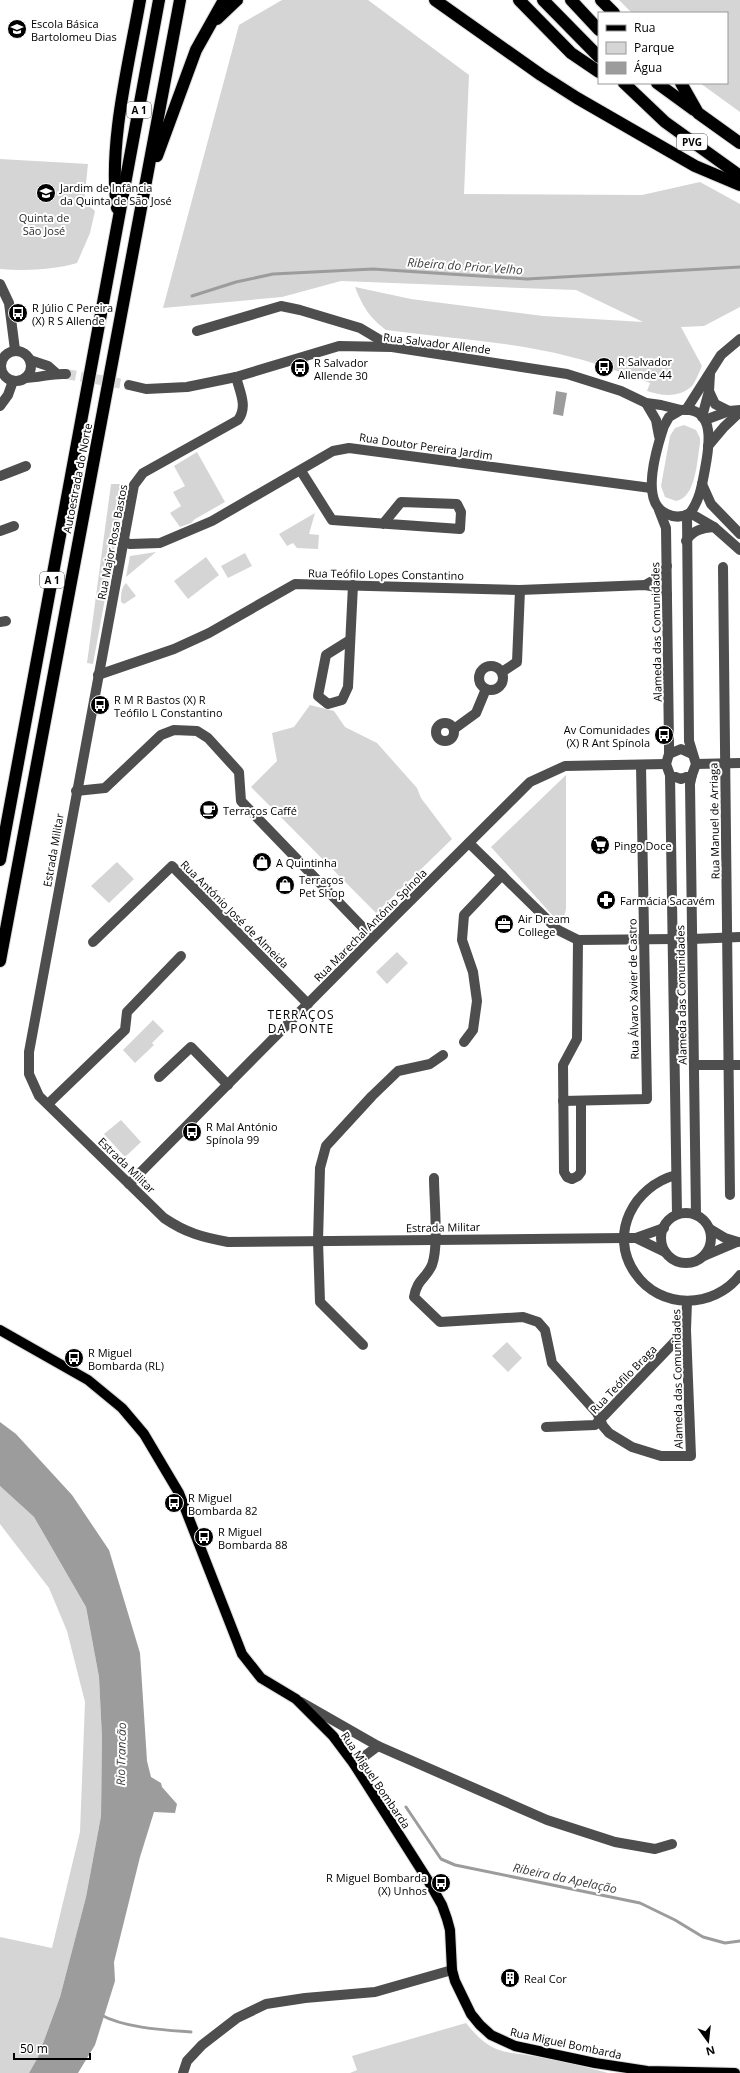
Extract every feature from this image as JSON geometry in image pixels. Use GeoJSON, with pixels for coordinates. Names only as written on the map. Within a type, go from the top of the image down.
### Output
{"type":"FeatureCollection","features":[{"type":"Feature","properties":{"kind":"highway"},"geometry":{"type":"LineString","coordinates":[[119,219],[114,174],[116,145],[140,0]]}},
{"type":"Feature","properties":{"kind":"highway","name":"Autoestrada do Norte"},"geometry":{"type":"LineString","coordinates":[[0,860],[159,0]]}},
{"type":"Feature","properties":{"kind":"highway","name":"Autoestrada do Norte"},"geometry":{"type":"LineString","coordinates":[[0,961],[180,0]]}},
{"type":"Feature","properties":{"kind":"highway"},"geometry":{"type":"LineString","coordinates":[[145,189],[187,72],[205,32],[224,0]]}},
{"type":"Feature","properties":{"kind":"highway"},"geometry":{"type":"LineString","coordinates":[[205,32],[237,0]]}},
{"type":"Feature","properties":{"kind":"highway"},"geometry":{"type":"LineString","coordinates":[[435,0],[541,75],[577,98],[695,166],[740,185]]}},
{"type":"Feature","properties":{"kind":"highway"},"geometry":{"type":"LineString","coordinates":[[519,0],[572,53],[598,71]]}},
{"type":"Feature","properties":{"kind":"highway"},"geometry":{"type":"LineString","coordinates":[[543,0],[598,56]]}},
{"type":"Feature","properties":{"kind":"highway"},"geometry":{"type":"LineString","coordinates":[[571,0],[598,29]]}},
{"type":"Feature","properties":{"kind":"highway"},"geometry":{"type":"LineString","coordinates":[[601,0],[613,12]]}},
{"type":"Feature","properties":{"kind":"highway"},"geometry":{"type":"LineString","coordinates":[[615,84],[646,106]]}},
{"type":"Feature","properties":{"kind":"highway","name":"PVG"},"geometry":{"type":"LineString","coordinates":[[625,84],[646,106],[687,139],[740,176]]}},
{"type":"Feature","properties":{"kind":"highway"},"geometry":{"type":"LineString","coordinates":[[658,84],[740,143]]}},
{"type":"Feature","properties":{"kind":"highway"},"geometry":{"type":"LineString","coordinates":[[682,84],[698,113]]}},
{"type":"Feature","properties":{"kind":"main road","name":"Rua Miguel Bombarda"},"geometry":{"type":"LineString","coordinates":[[0,1330],[88,1380],[109,1396],[134,1420],[161,1460],[179,1493],[242,1654],[261,1678],[296,1699],[333,1736],[354,1764],[442,1905],[450,1930],[452,1970],[470,2014],[490,2035],[515,2046],[595,2063],[647,2071],[735,2073]]}},
{"type":"Feature","properties":{"kind":"street"},"geometry":{"type":"LineString","coordinates":[[0,284],[9,303],[15,350]]}},
{"type":"Feature","properties":{"kind":"street"},"geometry":{"type":"LineString","coordinates":[[198,331],[281,306],[300,310],[360,328],[392,347]]}},
{"type":"Feature","properties":{"kind":"street"},"geometry":{"type":"LineString","coordinates":[[651,488],[660,438],[666,422],[675,413],[684,410],[710,374],[721,355],[740,339]]}},
{"type":"Feature","properties":{"kind":"street","name":"Rua Salvador Allende"},"geometry":{"type":"LineString","coordinates":[[129,385],[146,388],[187,388],[236,377],[339,346],[392,347],[567,374],[621,391],[646,403],[694,411],[704,419]]}},
{"type":"Feature","properties":{"kind":"street"},"geometry":{"type":"LineString","coordinates":[[15,350],[24,353],[30,360],[48,366],[61,374],[39,378],[25,378],[13,381],[8,379],[2,373],[0,363],[7,352],[15,350]]}},
{"type":"Feature","properties":{"kind":"street"},"geometry":{"type":"LineString","coordinates":[[25,378],[31,368],[30,360]]}},
{"type":"Feature","properties":{"kind":"street"},"geometry":{"type":"LineString","coordinates":[[710,374],[704,419],[709,431],[708,446],[699,498],[689,514],[686,541],[689,741],[696,764],[740,763]]}},
{"type":"Feature","properties":{"kind":"street","name":"Rua Major Rosa Bastos"},"geometry":{"type":"LineString","coordinates":[[98,675],[134,485],[143,473],[238,420],[243,413],[244,406],[236,377]]}},
{"type":"Feature","properties":{"kind":"street"},"geometry":{"type":"LineString","coordinates":[[0,406],[13,381]]}},
{"type":"Feature","properties":{"kind":"street"},"geometry":{"type":"LineString","coordinates":[[709,390],[716,404],[729,411]]}},
{"type":"Feature","properties":{"kind":"street"},"geometry":{"type":"LineString","coordinates":[[646,403],[656,420],[660,438]]}},
{"type":"Feature","properties":{"kind":"street"},"geometry":{"type":"LineString","coordinates":[[704,419],[729,411],[740,411]]}},
{"type":"Feature","properties":{"kind":"street"},"geometry":{"type":"LineString","coordinates":[[708,446],[724,426],[740,411]]}},
{"type":"Feature","properties":{"kind":"street","name":"Rua Doutor Pereira Jardim"},"geometry":{"type":"LineString","coordinates":[[124,542],[130,544],[160,543],[212,521],[333,452],[349,448],[651,488]]}},
{"type":"Feature","properties":{"kind":"street"},"geometry":{"type":"LineString","coordinates":[[0,476],[26,466]]}},
{"type":"Feature","properties":{"kind":"street"},"geometry":{"type":"LineString","coordinates":[[301,471],[332,520],[384,524],[460,529],[461,512],[457,504],[401,502],[384,524]]}},
{"type":"Feature","properties":{"kind":"street"},"geometry":{"type":"LineString","coordinates":[[702,482],[711,504],[740,534]]}},
{"type":"Feature","properties":{"kind":"street","name":"Alameda das Comunidades"},"geometry":{"type":"LineString","coordinates":[[651,488],[653,500],[659,510],[666,528],[668,759],[670,775],[677,1214]]}},
{"type":"Feature","properties":{"kind":"street"},"geometry":{"type":"LineString","coordinates":[[659,510],[672,516],[689,514],[714,527],[740,550]]}},
{"type":"Feature","properties":{"kind":"street"},"geometry":{"type":"LineString","coordinates":[[0,531],[14,526]]}},
{"type":"Feature","properties":{"kind":"street"},"geometry":{"type":"LineString","coordinates":[[686,541],[699,530],[714,527]]}},
{"type":"Feature","properties":{"kind":"street","name":"Rua Teófilo Lopes Constantino"},"geometry":{"type":"LineString","coordinates":[[645,585],[661,576],[667,566]]}},
{"type":"Feature","properties":{"kind":"street","name":"Rua Manuel de Arriaga"},"geometry":{"type":"LineString","coordinates":[[723,567],[730,1195]]}},
{"type":"Feature","properties":{"kind":"street","name":"Rua Teófilo Lopes Constantino"},"geometry":{"type":"LineString","coordinates":[[98,675],[174,649],[209,633],[295,584],[520,590],[645,585],[662,588],[667,595]]}},
{"type":"Feature","properties":{"kind":"street"},"geometry":{"type":"LineString","coordinates":[[350,640],[326,655],[318,696],[328,704],[342,700],[348,687],[353,585]]}},
{"type":"Feature","properties":{"kind":"street"},"geometry":{"type":"LineString","coordinates":[[502,672],[517,662],[520,590]]}},
{"type":"Feature","properties":{"kind":"street"},"geometry":{"type":"LineString","coordinates":[[496,666],[502,672],[504,679],[500,687],[493,690],[486,689],[479,681],[479,676],[483,669],[496,666]]}},
{"type":"Feature","properties":{"kind":"street","name":"Estrada Militar"},"geometry":{"type":"LineString","coordinates":[[98,675],[29,1052],[29,1074],[39,1096],[129,1184],[164,1218],[182,1230],[203,1238],[228,1242],[636,1238],[664,1228]]}},
{"type":"Feature","properties":{"kind":"street"},"geometry":{"type":"LineString","coordinates":[[454,729],[476,712],[486,689]]}},
{"type":"Feature","properties":{"kind":"street"},"geometry":{"type":"LineString","coordinates":[[76,791],[105,788],[161,735],[174,730],[196,731],[208,738],[239,772],[241,801],[373,938]]}},
{"type":"Feature","properties":{"kind":"street"},"geometry":{"type":"LineString","coordinates":[[668,759],[681,749],[692,754]]}},
{"type":"Feature","properties":{"kind":"street","name":"Rua Marechal António Spínola"},"geometry":{"type":"LineString","coordinates":[[129,1184],[530,782],[565,766],[641,765],[668,759]]}},
{"type":"Feature","properties":{"kind":"street","name":"Alameda das Comunidades"},"geometry":{"type":"LineString","coordinates":[[696,764],[690,784],[696,1215]]}},
{"type":"Feature","properties":{"kind":"street","name":"Rua Álvaro Xavier de Castro"},"geometry":{"type":"LineString","coordinates":[[581,1101],[647,1099],[641,765]]}},
{"type":"Feature","properties":{"kind":"street"},"geometry":{"type":"LineString","coordinates":[[670,775],[681,780],[692,775]]}},
{"type":"Feature","properties":{"kind":"street"},"geometry":{"type":"LineString","coordinates":[[469,843],[558,930],[578,940],[673,939]]}},
{"type":"Feature","properties":{"kind":"street","name":"Rua António José de Almeida"},"geometry":{"type":"LineString","coordinates":[[93,942],[172,866],[308,1004]]}},
{"type":"Feature","properties":{"kind":"street"},"geometry":{"type":"LineString","coordinates":[[464,1042],[473,1030],[477,1001],[473,972],[462,940],[464,915],[502,875]]}},
{"type":"Feature","properties":{"kind":"street"},"geometry":{"type":"LineString","coordinates":[[692,939],[740,937]]}},
{"type":"Feature","properties":{"kind":"street"},"geometry":{"type":"LineString","coordinates":[[563,1102],[581,1101],[581,1172],[578,1176],[572,1179],[567,1177],[564,1172],[563,1102],[563,1065],[577,1039],[578,940]]}},
{"type":"Feature","properties":{"kind":"street"},"geometry":{"type":"LineString","coordinates":[[48,1104],[125,1030],[127,1012],[181,956]]}},
{"type":"Feature","properties":{"kind":"street"},"geometry":{"type":"LineString","coordinates":[[159,1077],[191,1047],[228,1085]]}},
{"type":"Feature","properties":{"kind":"street"},"geometry":{"type":"LineString","coordinates":[[363,1345],[320,1302],[318,1241],[320,1168],[326,1146],[372,1096],[398,1071],[430,1064],[443,1055]]}},
{"type":"Feature","properties":{"kind":"street"},"geometry":{"type":"LineString","coordinates":[[695,1065],[740,1065]]}},
{"type":"Feature","properties":{"kind":"street"},"geometry":{"type":"LineString","coordinates":[[676,1174],[658,1181],[645,1190],[634,1203],[628,1216],[624,1238],[626,1254],[635,1273],[650,1289],[672,1299],[687,1301],[702,1300],[718,1294],[735,1282],[740,1274]]}},
{"type":"Feature","properties":{"kind":"street"},"geometry":{"type":"LineString","coordinates":[[434,1178],[436,1239],[432,1265],[416,1286],[414,1297],[440,1322],[523,1317],[538,1322],[545,1330],[552,1363],[597,1413],[600,1421]]}},
{"type":"Feature","properties":{"kind":"street"},"geometry":{"type":"LineString","coordinates":[[704,1256],[709,1248],[712,1238],[710,1229],[704,1220],[696,1215],[687,1213],[677,1214],[669,1220],[664,1228],[662,1240],[665,1252],[676,1260],[686,1263],[696,1261],[704,1256],[739,1242]]}},
{"type":"Feature","properties":{"kind":"street"},"geometry":{"type":"LineString","coordinates":[[710,1229],[725,1238],[739,1242]]}},
{"type":"Feature","properties":{"kind":"street","name":"Estrada Militar"},"geometry":{"type":"LineString","coordinates":[[636,1238],[665,1252]]}},
{"type":"Feature","properties":{"kind":"street","name":"Alameda das Comunidades"},"geometry":{"type":"LineString","coordinates":[[600,1421],[609,1433],[632,1447],[661,1456],[691,1456],[686,1330],[687,1301]]}},
{"type":"Feature","properties":{"kind":"street","name":"Rua Teófilo Braga"},"geometry":{"type":"LineString","coordinates":[[546,1427],[591,1427],[600,1421],[686,1330]]}},
{"type":"Feature","properties":{"kind":"street"},"geometry":{"type":"LineString","coordinates":[[296,1699],[378,1746],[547,1820],[615,1842],[655,1849],[672,1844]]}},
{"type":"Feature","properties":{"kind":"street"},"geometry":{"type":"LineString","coordinates":[[354,1764],[378,1746]]}},
{"type":"Feature","properties":{"kind":"street"},"geometry":{"type":"LineString","coordinates":[[183,2073],[187,2061],[202,2045],[233,2021],[266,2004],[305,1998],[375,1992],[452,1970]]}},
{"type":"Feature","properties":{"kind":"green space"},"geometry":{"type":"Polygon","coordinates":[[[282,0],[368,0],[469,75],[464,194],[642,195],[700,182],[740,204],[740,307],[704,326],[681,327],[702,366],[692,386],[682,393],[664,395],[647,391],[650,383],[609,368],[568,356],[502,344],[386,330],[375,321],[367,311],[355,287],[411,299],[543,316],[643,322],[576,290],[341,281],[282,297],[163,308],[239,25],[282,0]]]}},
{"type":"Feature","properties":{"kind":"green space"},"geometry":{"type":"Polygon","coordinates":[[[619,0],[740,0],[740,112],[701,84],[728,84],[728,12],[631,12],[619,0]]]}},
{"type":"Feature","properties":{"kind":"green space","name":"Quinta de São José"},"geometry":{"type":"Polygon","coordinates":[[[0,159],[88,164],[84,202],[95,211],[90,233],[77,263],[39,269],[0,269],[0,159]]]}},
{"type":"Feature","properties":{"kind":"green space"},"geometry":{"type":"Polygon","coordinates":[[[684,425],[696,430],[700,438],[700,443],[692,486],[683,498],[676,501],[665,497],[661,486],[670,436],[675,428],[684,425]]]}},
{"type":"Feature","properties":{"kind":"green space"},"geometry":{"type":"Polygon","coordinates":[[[197,452],[225,502],[195,519],[191,523],[180,527],[170,513],[181,506],[173,492],[185,486],[174,466],[197,452]]]}},
{"type":"Feature","properties":{"kind":"green space"},"geometry":{"type":"Polygon","coordinates":[[[111,484],[126,484],[93,664],[87,663],[111,484]]]}},
{"type":"Feature","properties":{"kind":"green space"},"geometry":{"type":"Polygon","coordinates":[[[315,513],[309,534],[319,535],[318,549],[297,548],[293,543],[287,546],[279,534],[315,513]]]}},
{"type":"Feature","properties":{"kind":"green space"},"geometry":{"type":"Polygon","coordinates":[[[156,552],[126,577],[130,556],[156,552]]]}},
{"type":"Feature","properties":{"kind":"green space"},"geometry":{"type":"Polygon","coordinates":[[[245,553],[252,566],[228,578],[221,566],[245,553]]]}},
{"type":"Feature","properties":{"kind":"green space"},"geometry":{"type":"Polygon","coordinates":[[[206,557],[219,575],[188,599],[174,581],[206,557]]]}},
{"type":"Feature","properties":{"kind":"green space"},"geometry":{"type":"Polygon","coordinates":[[[126,583],[136,596],[124,604],[121,602],[121,594],[126,583]]]}},
{"type":"Feature","properties":{"kind":"green space"},"geometry":{"type":"Polygon","coordinates":[[[310,705],[334,711],[345,727],[377,743],[417,788],[421,798],[452,839],[376,913],[251,787],[277,761],[272,733],[294,727],[310,705]]]}},
{"type":"Feature","properties":{"kind":"green space"},"geometry":{"type":"Polygon","coordinates":[[[566,775],[566,909],[562,926],[491,847],[566,775]]]}},
{"type":"Feature","properties":{"kind":"green space"},"geometry":{"type":"Polygon","coordinates":[[[117,862],[134,879],[109,903],[91,886],[117,862]]]}},
{"type":"Feature","properties":{"kind":"green space"},"geometry":{"type":"Polygon","coordinates":[[[397,952],[408,963],[387,984],[376,972],[397,952]]]}},
{"type":"Feature","properties":{"kind":"green space"},"geometry":{"type":"Polygon","coordinates":[[[153,1020],[164,1031],[152,1043],[154,1045],[135,1063],[123,1050],[153,1020]]]}},
{"type":"Feature","properties":{"kind":"green space"},"geometry":{"type":"Polygon","coordinates":[[[121,1120],[141,1142],[125,1157],[104,1134],[121,1120]]]}},
{"type":"Feature","properties":{"kind":"green space"},"geometry":{"type":"Polygon","coordinates":[[[507,1342],[522,1358],[508,1372],[492,1356],[507,1342]]]}},
{"type":"Feature","properties":{"kind":"green space"},"geometry":{"type":"Polygon","coordinates":[[[0,1486],[34,1517],[86,1607],[99,1677],[102,1738],[101,1816],[86,1897],[60,1997],[38,2057],[29,2073],[0,2073],[0,1937],[52,1948],[80,1832],[85,1702],[67,1631],[49,1588],[0,1524],[0,1486]]]}},
{"type":"Feature","properties":{"kind":"green space"},"geometry":{"type":"Polygon","coordinates":[[[466,2023],[485,2042],[501,2051],[560,2061],[608,2073],[350,2073],[357,2070],[352,2056],[466,2023]]]}},
{"type":"Feature","properties":{"kind":"water"},"geometry":{"type":"Polygon","coordinates":[[[556,391],[567,393],[563,416],[553,414],[556,391]]]}},
{"type":"Feature","properties":{"kind":"water","name":"Rio Trancão"},"geometry":{"type":"Polygon","coordinates":[[[0,1422],[16,1434],[72,1495],[109,1550],[140,1653],[147,1761],[151,1777],[161,1783],[162,1787],[177,1804],[175,1813],[154,1812],[140,1857],[114,1962],[115,1981],[95,2045],[78,2073],[29,2073],[38,2057],[60,1997],[86,1897],[101,1816],[102,1738],[99,1677],[86,1607],[34,1517],[0,1486],[0,1422]]]}},
{"type":"Feature","properties":{"kind":"waterway","name":"Ribeira do Prior Velho"},"geometry":{"type":"LineString","coordinates":[[192,296],[236,282],[273,274],[373,269],[527,279],[740,267]]}},
{"type":"Feature","properties":{"kind":"waterway","name":"Ribeira da Apelação"},"geometry":{"type":"LineString","coordinates":[[406,1807],[441,1859],[455,1865],[640,1903],[675,1920],[703,1937],[725,1943],[740,1941]]}},
{"type":"Feature","properties":{"kind":"waterway"},"geometry":{"type":"LineString","coordinates":[[101,2015],[133,2026],[191,2032]]}},
{"type":"Feature","properties":{"kind":"tunnel"},"geometry":{"type":"LineString","coordinates":[[66,374],[129,385]]}},
{"type":"Feature","properties":{"kind":"place","name":"Escola Básica Bartolomeu Dias"},"geometry":{"type":"Point","coordinates":[17,29]}},
{"type":"Feature","properties":{"kind":"place","name":"Jardim de Infância da Quinta de São José"},"geometry":{"type":"Point","coordinates":[46,193]}},
{"type":"Feature","properties":{"kind":"place","name":"R Júlio C Pereira (X) R S Allende"},"geometry":{"type":"Point","coordinates":[18,313]}},
{"type":"Feature","properties":{"kind":"place","name":"R Salvador Allende 44"},"geometry":{"type":"Point","coordinates":[604,367]}},
{"type":"Feature","properties":{"kind":"place","name":"R Salvador Allende 30"},"geometry":{"type":"Point","coordinates":[300,368]}},
{"type":"Feature","properties":{"kind":"place","name":"R M R Bastos (X) R Teófilo L Constantino"},"geometry":{"type":"Point","coordinates":[100,705]}},
{"type":"Feature","properties":{"kind":"place","name":"Av Comunidades (X) R Ant Spínola"},"geometry":{"type":"Point","coordinates":[664,735]}},
{"type":"Feature","properties":{"kind":"place","name":"Terraços Caffé"},"geometry":{"type":"Point","coordinates":[209,810]}},
{"type":"Feature","properties":{"kind":"place","name":"Pingo Doce"},"geometry":{"type":"Point","coordinates":[600,845]}},
{"type":"Feature","properties":{"kind":"place","name":"A Quintinha"},"geometry":{"type":"Point","coordinates":[262,862]}},
{"type":"Feature","properties":{"kind":"place","name":"Terraços Pet Shop"},"geometry":{"type":"Point","coordinates":[285,885]}},
{"type":"Feature","properties":{"kind":"place","name":"Farmácia Sacavém"},"geometry":{"type":"Point","coordinates":[606,900]}},
{"type":"Feature","properties":{"kind":"place","name":"Air Dream College"},"geometry":{"type":"Point","coordinates":[504,924]}},
{"type":"Feature","properties":{"kind":"place","name":"R Mal António Spínola 99"},"geometry":{"type":"Point","coordinates":[192,1132]}},
{"type":"Feature","properties":{"kind":"place","name":"R Miguel Bombarda (RL)"},"geometry":{"type":"Point","coordinates":[74,1358]}},
{"type":"Feature","properties":{"kind":"place","name":"R Miguel Bombarda 82"},"geometry":{"type":"Point","coordinates":[174,1503]}},
{"type":"Feature","properties":{"kind":"place","name":"R Miguel Bombarda 88"},"geometry":{"type":"Point","coordinates":[204,1537]}},
{"type":"Feature","properties":{"kind":"place","name":"R Miguel Bombarda (X) Unhos"},"geometry":{"type":"Point","coordinates":[441,1883]}},
{"type":"Feature","properties":{"kind":"place","name":"Real Cor"},"geometry":{"type":"Point","coordinates":[510,1978]}},
{"type":"Feature","properties":{"kind":"district","name":"TERRAÇOS DA PONTE"},"geometry":{"type":"Point","coordinates":[301,1021]}}]}
